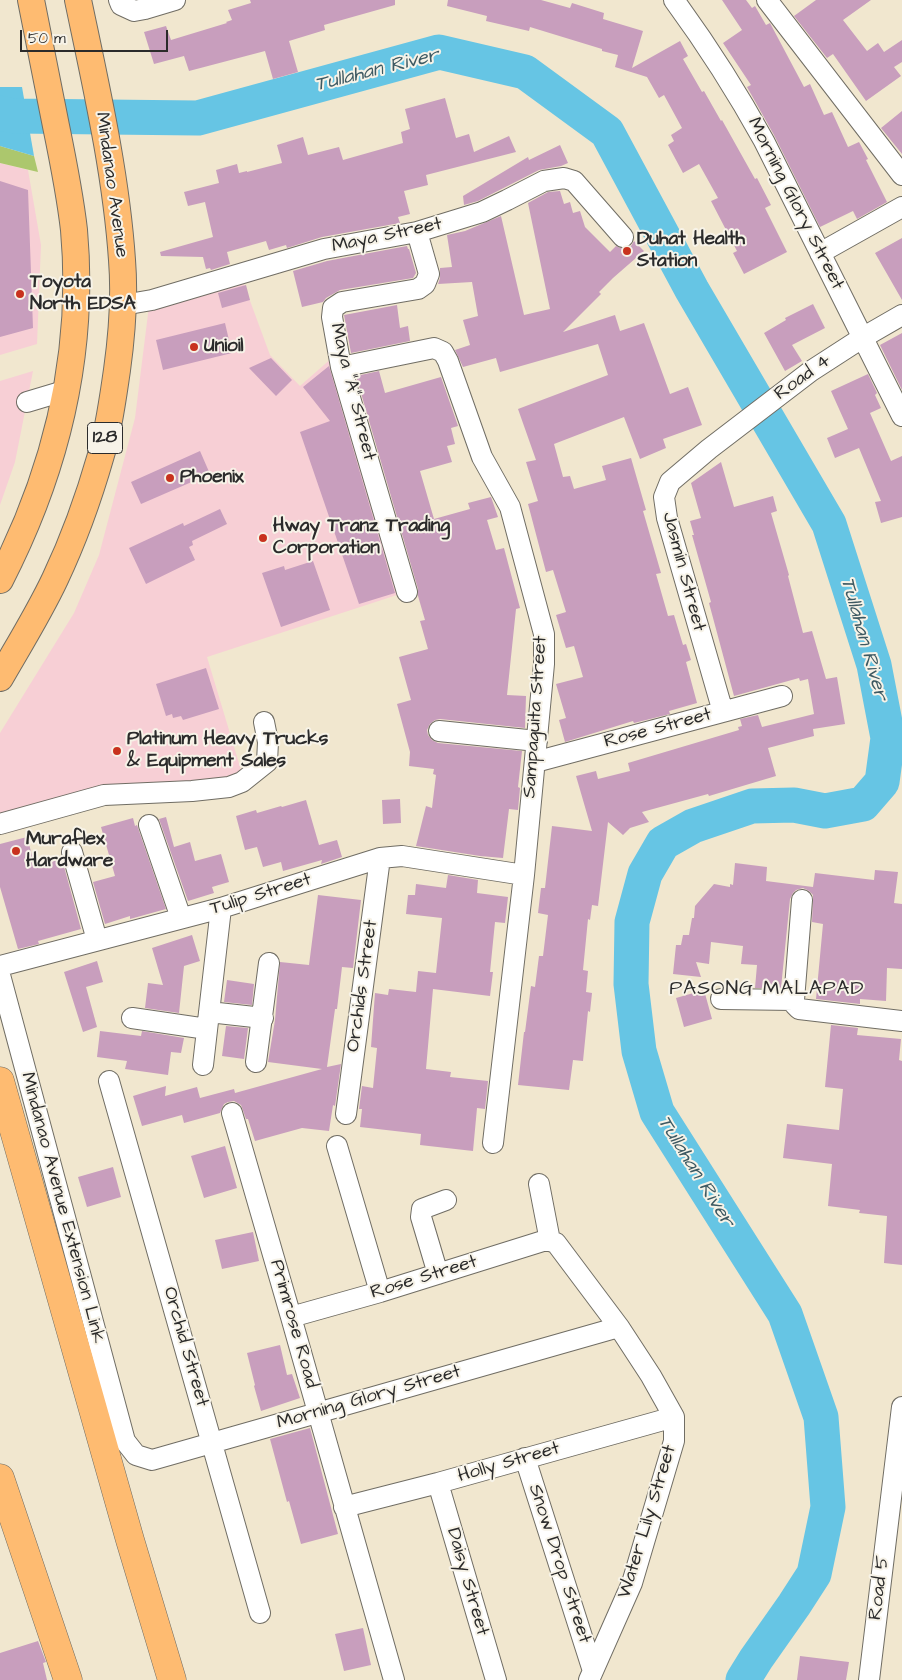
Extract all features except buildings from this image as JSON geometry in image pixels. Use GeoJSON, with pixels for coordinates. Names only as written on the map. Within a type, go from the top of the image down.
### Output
{"type":"FeatureCollection","features":[{"type":"Feature","properties":{"kind":"highway"},"geometry":{"type":"LineString","coordinates":[[0,1081],[130,1540],[172,1680]]}},
{"type":"Feature","properties":{"kind":"highway"},"geometry":{"type":"LineString","coordinates":[[0,1478],[68,1680]]}},
{"type":"Feature","properties":{"kind":"main road","name":"128"},"geometry":{"type":"LineString","coordinates":[[0,580],[19,543],[39,494],[55,443],[67,390],[73,344],[76,279],[74,231],[67,182],[31,0]]}},
{"type":"Feature","properties":{"kind":"main road","name":"Mindanao Avenue"},"geometry":{"type":"LineString","coordinates":[[0,678],[52,585],[82,514],[102,453],[118,362],[121,337],[122,262],[113,178],[81,11]]}},
{"type":"Feature","properties":{"kind":"street"},"geometry":{"type":"LineString","coordinates":[[120,3],[134,11],[175,0]]}},
{"type":"Feature","properties":{"kind":"street","name":"Morning Glory Street"},"geometry":{"type":"LineString","coordinates":[[674,0],[745,105],[902,416]]}},
{"type":"Feature","properties":{"kind":"street"},"geometry":{"type":"LineString","coordinates":[[774,2],[902,175]]}},
{"type":"Feature","properties":{"kind":"street","name":"Maya Street"},"geometry":{"type":"LineString","coordinates":[[122,305],[152,300],[324,249],[417,232],[482,212],[544,181],[564,178],[574,181],[623,237]]}},
{"type":"Feature","properties":{"kind":"street"},"geometry":{"type":"LineString","coordinates":[[820,253],[902,207]]}},
{"type":"Feature","properties":{"kind":"street","name":"Maya \"A\" Street"},"geometry":{"type":"LineString","coordinates":[[407,592],[341,367],[332,317],[333,308],[342,302],[418,289],[425,284],[429,274],[417,232]]}},
{"type":"Feature","properties":{"kind":"street","name":"Road 4"},"geometry":{"type":"LineString","coordinates":[[709,449],[810,371],[902,315]]}},
{"type":"Feature","properties":{"kind":"street","name":"Sampaguita Street"},"geometry":{"type":"LineString","coordinates":[[341,367],[434,348],[442,352],[448,361],[482,457],[510,507],[544,634],[544,664],[524,874],[493,1143]]}},
{"type":"Feature","properties":{"kind":"street"},"geometry":{"type":"LineString","coordinates":[[27,402],[67,390]]}},
{"type":"Feature","properties":{"kind":"street","name":"Jasmin Street"},"geometry":{"type":"LineString","coordinates":[[709,449],[670,482],[664,497],[666,518],[723,712]]}},
{"type":"Feature","properties":{"kind":"street","name":"Rose Street"},"geometry":{"type":"LineString","coordinates":[[535,762],[782,696]]}},
{"type":"Feature","properties":{"kind":"street"},"geometry":{"type":"LineString","coordinates":[[0,824],[104,795],[199,791],[229,787],[242,782],[267,762],[268,742],[264,722]]}},
{"type":"Feature","properties":{"kind":"street"},"geometry":{"type":"LineString","coordinates":[[438,731],[537,741]]}},
{"type":"Feature","properties":{"kind":"street"},"geometry":{"type":"LineString","coordinates":[[149,825],[181,918]]}},
{"type":"Feature","properties":{"kind":"street"},"geometry":{"type":"LineString","coordinates":[[72,852],[97,940]]}},
{"type":"Feature","properties":{"kind":"street","name":"Tulip Street"},"geometry":{"type":"LineString","coordinates":[[0,966],[221,908],[380,858],[402,856],[524,874]]}},
{"type":"Feature","properties":{"kind":"street","name":"Orchids Street"},"geometry":{"type":"LineString","coordinates":[[346,1114],[380,858]]}},
{"type":"Feature","properties":{"kind":"street"},"geometry":{"type":"LineString","coordinates":[[802,900],[795,1005],[799,1009],[902,1020]]}},
{"type":"Feature","properties":{"kind":"street"},"geometry":{"type":"LineString","coordinates":[[203,1065],[221,908]]}},
{"type":"Feature","properties":{"kind":"street"},"geometry":{"type":"LineString","coordinates":[[256,1062],[269,963]]}},
{"type":"Feature","properties":{"kind":"street","name":"Mindanao Avenue Extension Link"},"geometry":{"type":"LineString","coordinates":[[0,975],[125,1441]]}},
{"type":"Feature","properties":{"kind":"street"},"geometry":{"type":"LineString","coordinates":[[721,999],[794,1000]]}},
{"type":"Feature","properties":{"kind":"street"},"geometry":{"type":"LineString","coordinates":[[132,1018],[208,1021],[263,1018]]}},
{"type":"Feature","properties":{"kind":"street","name":"Orchid Street"},"geometry":{"type":"LineString","coordinates":[[109,1081],[260,1613]]}},
{"type":"Feature","properties":{"kind":"street","name":"Primrose Road"},"geometry":{"type":"LineString","coordinates":[[232,1113],[292,1317],[394,1680]]}},
{"type":"Feature","properties":{"kind":"street"},"geometry":{"type":"LineString","coordinates":[[337,1146],[380,1292]]}},
{"type":"Feature","properties":{"kind":"street"},"geometry":{"type":"LineString","coordinates":[[539,1184],[553,1242]]}},
{"type":"Feature","properties":{"kind":"street"},"geometry":{"type":"LineString","coordinates":[[438,1274],[421,1217],[422,1210],[446,1200]]}},
{"type":"Feature","properties":{"kind":"street","name":"Rose Street"},"geometry":{"type":"LineString","coordinates":[[292,1317],[380,1292],[543,1241],[553,1242]]}},
{"type":"Feature","properties":{"kind":"street","name":"Water Lily Street"},"geometry":{"type":"LineString","coordinates":[[553,1242],[619,1327],[651,1376],[674,1417],[674,1441],[632,1583],[591,1675]]}},
{"type":"Feature","properties":{"kind":"street","name":"Morning Glory Street"},"geometry":{"type":"LineString","coordinates":[[125,1441],[136,1455],[152,1460],[619,1327]]}},
{"type":"Feature","properties":{"kind":"street","name":"Road 5"},"geometry":{"type":"LineString","coordinates":[[869,1680],[899,1463],[902,1407]]}},
{"type":"Feature","properties":{"kind":"street","name":"Holly Street"},"geometry":{"type":"LineString","coordinates":[[344,1507],[438,1483],[674,1417]]}},
{"type":"Feature","properties":{"kind":"street","name":"Snow Drop Street"},"geometry":{"type":"LineString","coordinates":[[525,1458],[591,1675]]}},
{"type":"Feature","properties":{"kind":"street","name":"Daisy Street"},"geometry":{"type":"LineString","coordinates":[[438,1483],[496,1680]]}},
{"type":"Feature","properties":{"kind":"shaded area","name":"Toyota North EDSA"},"geometry":{"type":"Polygon","coordinates":[[[0,163],[28,170],[41,245],[37,344],[0,355],[0,163]]]}},
{"type":"Feature","properties":{"kind":"shaded area"},"geometry":{"type":"Polygon","coordinates":[[[242,279],[270,355],[300,386],[333,357],[403,593],[207,657],[241,770],[234,779],[0,817],[0,733],[74,613],[99,555],[135,418],[149,306],[242,279]]]}},
{"type":"Feature","properties":{"kind":"shaded area"},"geometry":{"type":"Polygon","coordinates":[[[33,371],[15,462],[0,505],[0,381],[33,371]]]}},
{"type":"Feature","properties":{"kind":"green space"},"geometry":{"type":"Polygon","coordinates":[[[0,146],[34,156],[38,172],[0,163],[0,146]]]}},
{"type":"Feature","properties":{"kind":"water"},"geometry":{"type":"Polygon","coordinates":[[[0,87],[22,87],[34,156],[0,146],[0,87]]]}},
{"type":"Feature","properties":{"kind":"waterway","name":"Tullahan River"},"geometry":{"type":"LineString","coordinates":[[0,113],[14,116],[198,118],[439,52],[525,72],[607,132],[692,290],[829,524],[874,665],[888,738],[882,782],[863,804],[825,811],[794,805],[752,806],[693,826],[663,843],[645,874],[632,922],[631,984],[639,1051],[657,1112],[785,1314],[821,1417],[828,1507],[814,1574],[743,1680]]}},
{"type":"Feature","properties":{"kind":"place","name":"Duhat Health Station"},"geometry":{"type":"Point","coordinates":[627,251]}},
{"type":"Feature","properties":{"kind":"place","name":"Toyota North EDSA"},"geometry":{"type":"Point","coordinates":[20,294]}},
{"type":"Feature","properties":{"kind":"place","name":"Unioil"},"geometry":{"type":"Point","coordinates":[194,347]}},
{"type":"Feature","properties":{"kind":"place","name":"Phoenix"},"geometry":{"type":"Point","coordinates":[170,478]}},
{"type":"Feature","properties":{"kind":"place","name":"Hway Tranz Trading Corporation"},"geometry":{"type":"Point","coordinates":[263,538]}},
{"type":"Feature","properties":{"kind":"place","name":"Platinum Heavy Trucks & Equipment Sales"},"geometry":{"type":"Point","coordinates":[117,751]}},
{"type":"Feature","properties":{"kind":"place","name":"Muraflex Hardware"},"geometry":{"type":"Point","coordinates":[16,851]}},
{"type":"Feature","properties":{"kind":"district","name":"PASONG MALAPAD"},"geometry":{"type":"Point","coordinates":[767,990]}}]}
